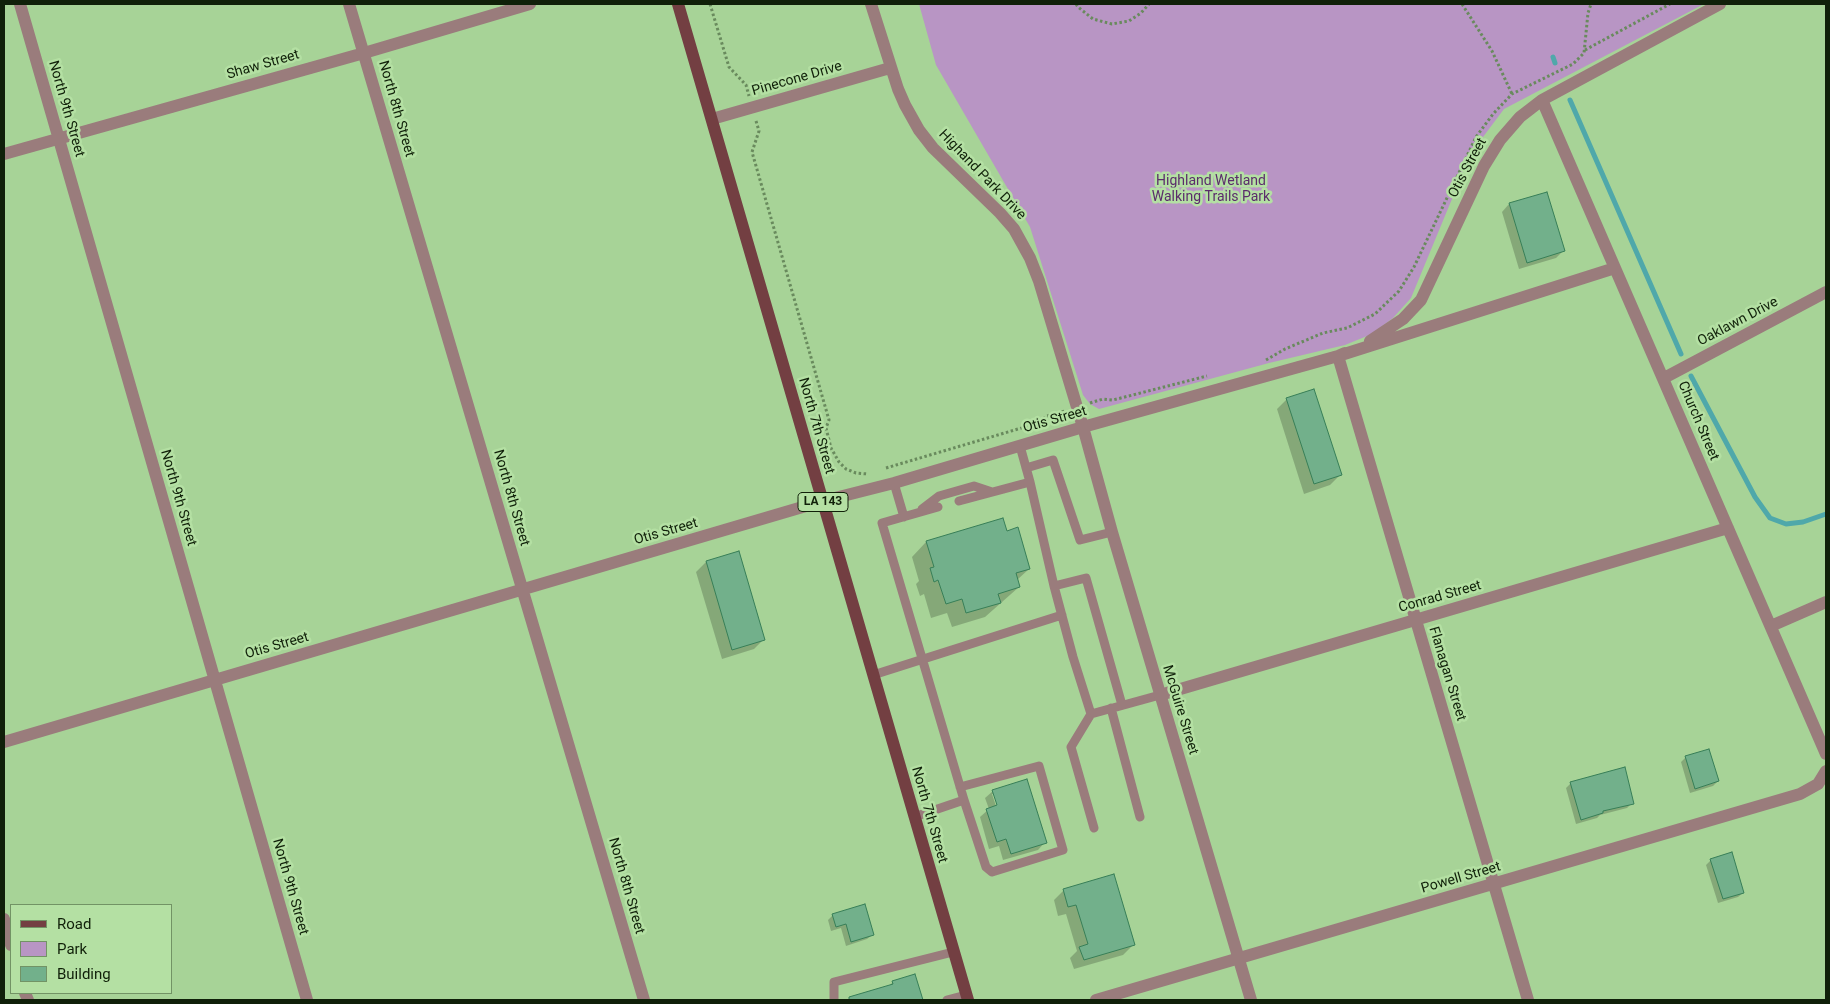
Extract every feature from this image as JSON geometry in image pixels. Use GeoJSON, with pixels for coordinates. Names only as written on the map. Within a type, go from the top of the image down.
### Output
{"type":"FeatureCollection","features":[{"type":"Feature","properties":{"kind":"main road","name":"North 7th Street"},"geometry":{"type":"LineString","coordinates":[[678,4],[967,998]]}},
{"type":"Feature","properties":{"kind":"street","name":"North 9th Street"},"geometry":{"type":"LineString","coordinates":[[20,4],[307,1000]]}},
{"type":"Feature","properties":{"kind":"street","name":"North 8th Street"},"geometry":{"type":"LineString","coordinates":[[349,4],[644,1000]]}},
{"type":"Feature","properties":{"kind":"street","name":"Shaw Street"},"geometry":{"type":"LineString","coordinates":[[4,154],[364,53],[530,4]]}},
{"type":"Feature","properties":{"kind":"street","name":"Highand Park Drive"},"geometry":{"type":"LineString","coordinates":[[872,4],[890,68],[905,105],[924,136],[949,165],[1014,229],[1023,243],[1038,281],[1083,427]]}},
{"type":"Feature","properties":{"kind":"street","name":"Otis Street"},"geometry":{"type":"LineString","coordinates":[[1338,356],[1377,337],[1403,318],[1421,300],[1484,166],[1500,140],[1520,117],[1542,100],[1720,4]]}},
{"type":"Feature","properties":{"kind":"street","name":"Pinecone Drive"},"geometry":{"type":"LineString","coordinates":[[712,119],[890,68]]}},
{"type":"Feature","properties":{"kind":"street","name":"Church Street"},"geometry":{"type":"LineString","coordinates":[[1542,100],[1826,754]]}},
{"type":"Feature","properties":{"kind":"street","name":"Otis Street"},"geometry":{"type":"LineString","coordinates":[[4,742],[823,502],[1338,356],[1615,268]]}},
{"type":"Feature","properties":{"kind":"street","name":"Oaklawn Drive"},"geometry":{"type":"LineString","coordinates":[[1664,378],[1826,292]]}},
{"type":"Feature","properties":{"kind":"street","name":"Flanagan Street"},"geometry":{"type":"LineString","coordinates":[[1338,356],[1528,1000]]}},
{"type":"Feature","properties":{"kind":"street","name":"McGuire Street"},"geometry":{"type":"LineString","coordinates":[[1083,427],[1112,532],[1251,1000]]}},
{"type":"Feature","properties":{"kind":"street","name":"Conrad Street"},"geometry":{"type":"LineString","coordinates":[[1160,695],[1728,528]]}},
{"type":"Feature","properties":{"kind":"street"},"geometry":{"type":"LineString","coordinates":[[1771,626],[1826,602]]}},
{"type":"Feature","properties":{"kind":"street","name":"Powell Street"},"geometry":{"type":"LineString","coordinates":[[1096,1000],[1800,794],[1818,784],[1826,771]]}},
{"type":"Feature","properties":{"kind":"street"},"geometry":{"type":"LineString","coordinates":[[4,919],[10,941]]}},
{"type":"Feature","properties":{"kind":"lane"},"geometry":{"type":"LineString","coordinates":[[1020,446],[1054,586],[1091,714]]}},
{"type":"Feature","properties":{"kind":"lane"},"geometry":{"type":"LineString","coordinates":[[1026,468],[1053,460],[1080,540],[1112,532]]}},
{"type":"Feature","properties":{"kind":"lane"},"geometry":{"type":"LineString","coordinates":[[959,501],[1030,482]]}},
{"type":"Feature","properties":{"kind":"lane"},"geometry":{"type":"LineString","coordinates":[[894,483],[904,517]]}},
{"type":"Feature","properties":{"kind":"lane"},"geometry":{"type":"LineString","coordinates":[[918,512],[939,496],[974,486],[992,492]]}},
{"type":"Feature","properties":{"kind":"lane"},"geometry":{"type":"LineString","coordinates":[[938,507],[882,523],[960,787],[986,867],[992,872],[1063,850],[1039,766],[960,787]]}},
{"type":"Feature","properties":{"kind":"lane"},"geometry":{"type":"LineString","coordinates":[[1054,586],[1086,578],[1122,705]]}},
{"type":"Feature","properties":{"kind":"lane"},"geometry":{"type":"LineString","coordinates":[[873,675],[1062,615]]}},
{"type":"Feature","properties":{"kind":"lane"},"geometry":{"type":"LineString","coordinates":[[1094,828],[1071,748],[1091,714],[1160,695]]}},
{"type":"Feature","properties":{"kind":"lane"},"geometry":{"type":"LineString","coordinates":[[1111,708],[1140,817]]}},
{"type":"Feature","properties":{"kind":"lane"},"geometry":{"type":"LineString","coordinates":[[914,817],[964,800]]}},
{"type":"Feature","properties":{"kind":"lane"},"geometry":{"type":"LineString","coordinates":[[834,1000],[834,982],[954,952]]}},
{"type":"Feature","properties":{"kind":"lane"},"geometry":{"type":"LineString","coordinates":[[947,1000],[967,998]]}},
{"type":"Feature","properties":{"kind":"path"},"geometry":{"type":"LineString","coordinates":[[710,4],[729,67],[746,85],[748,91]]}},
{"type":"Feature","properties":{"kind":"path"},"geometry":{"type":"LineString","coordinates":[[1076,4],[1093,19],[1112,24],[1129,20],[1141,13],[1149,4]]}},
{"type":"Feature","properties":{"kind":"path"},"geometry":{"type":"LineString","coordinates":[[1462,4],[1492,51],[1512,94]]}},
{"type":"Feature","properties":{"kind":"path"},"geometry":{"type":"LineString","coordinates":[[1265,361],[1285,349],[1315,336],[1347,328],[1375,314],[1394,297],[1414,267],[1476,137],[1493,114],[1512,94],[1574,64],[1581,58],[1585,50],[1588,13],[1591,4]]}},
{"type":"Feature","properties":{"kind":"path"},"geometry":{"type":"LineString","coordinates":[[1585,50],[1670,4]]}},
{"type":"Feature","properties":{"kind":"path"},"geometry":{"type":"LineString","coordinates":[[756,120],[759,131],[752,152],[828,420],[826,428],[831,448],[839,462],[846,469],[856,473],[871,473]]}},
{"type":"Feature","properties":{"kind":"path"},"geometry":{"type":"LineString","coordinates":[[1089,404],[1103,399],[1113,400],[1212,374]]}},
{"type":"Feature","properties":{"kind":"path"},"geometry":{"type":"LineString","coordinates":[[880,470],[1035,424],[1047,416],[1061,412]]}},
{"type":"Feature","properties":{"kind":"green space","name":"Highland Wetland Walking Trails Park"},"geometry":{"type":"Polygon","coordinates":[[[919,4],[1704,4],[1504,109],[1471,153],[1411,298],[1393,318],[1372,334],[1345,345],[1269,363],[1099,409],[1090,404],[1083,395],[1030,227],[936,65],[919,4]]]}},
{"type":"Feature","properties":{"kind":"building"},"geometry":{"type":"Polygon","coordinates":[[[1547,192],[1565,251],[1527,263],[1509,203],[1547,192]]]}},
{"type":"Feature","properties":{"kind":"building"},"geometry":{"type":"Polygon","coordinates":[[[1314,389],[1342,475],[1314,484],[1286,398],[1314,389]]]}},
{"type":"Feature","properties":{"kind":"building"},"geometry":{"type":"Polygon","coordinates":[[[1003,518],[1007,531],[1018,527],[1030,569],[1016,573],[1020,587],[998,594],[1001,603],[966,613],[962,599],[946,604],[938,580],[934,582],[930,568],[934,567],[926,541],[1003,518]]]}},
{"type":"Feature","properties":{"kind":"building"},"geometry":{"type":"Polygon","coordinates":[[[739,551],[765,640],[732,650],[706,561],[739,551]]]}},
{"type":"Feature","properties":{"kind":"building"},"geometry":{"type":"Polygon","coordinates":[[[1709,749],[1719,781],[1695,789],[1685,756],[1709,749]]]}},
{"type":"Feature","properties":{"kind":"building"},"geometry":{"type":"Polygon","coordinates":[[[1625,767],[1634,804],[1603,811],[1603,813],[1581,820],[1570,782],[1625,767]]]}},
{"type":"Feature","properties":{"kind":"building"},"geometry":{"type":"Polygon","coordinates":[[[1027,779],[1047,843],[1011,854],[1006,839],[997,842],[986,809],[997,805],[992,790],[1027,779]]]}},
{"type":"Feature","properties":{"kind":"building"},"geometry":{"type":"Polygon","coordinates":[[[1732,852],[1744,893],[1723,899],[1710,859],[1732,852]]]}},
{"type":"Feature","properties":{"kind":"building"},"geometry":{"type":"Polygon","coordinates":[[[1114,874],[1135,945],[1084,960],[1079,947],[1088,944],[1076,905],[1068,907],[1063,889],[1114,874]]]}},
{"type":"Feature","properties":{"kind":"building"},"geometry":{"type":"Polygon","coordinates":[[[865,904],[874,935],[851,942],[846,924],[836,927],[832,914],[865,904]]]}},
{"type":"Feature","properties":{"kind":"building"},"geometry":{"type":"Polygon","coordinates":[[[915,974],[923,1000],[849,1000],[849,997],[893,984],[892,981],[915,974]]]}},
{"type":"Feature","properties":{"kind":"waterway"},"geometry":{"type":"LineString","coordinates":[[1553,57],[1555,63]]}},
{"type":"Feature","properties":{"kind":"waterway"},"geometry":{"type":"LineString","coordinates":[[1570,100],[1681,354]]}},
{"type":"Feature","properties":{"kind":"waterway"},"geometry":{"type":"LineString","coordinates":[[1691,376],[1755,497],[1770,518],[1786,524],[1803,522],[1826,514]]}}]}
